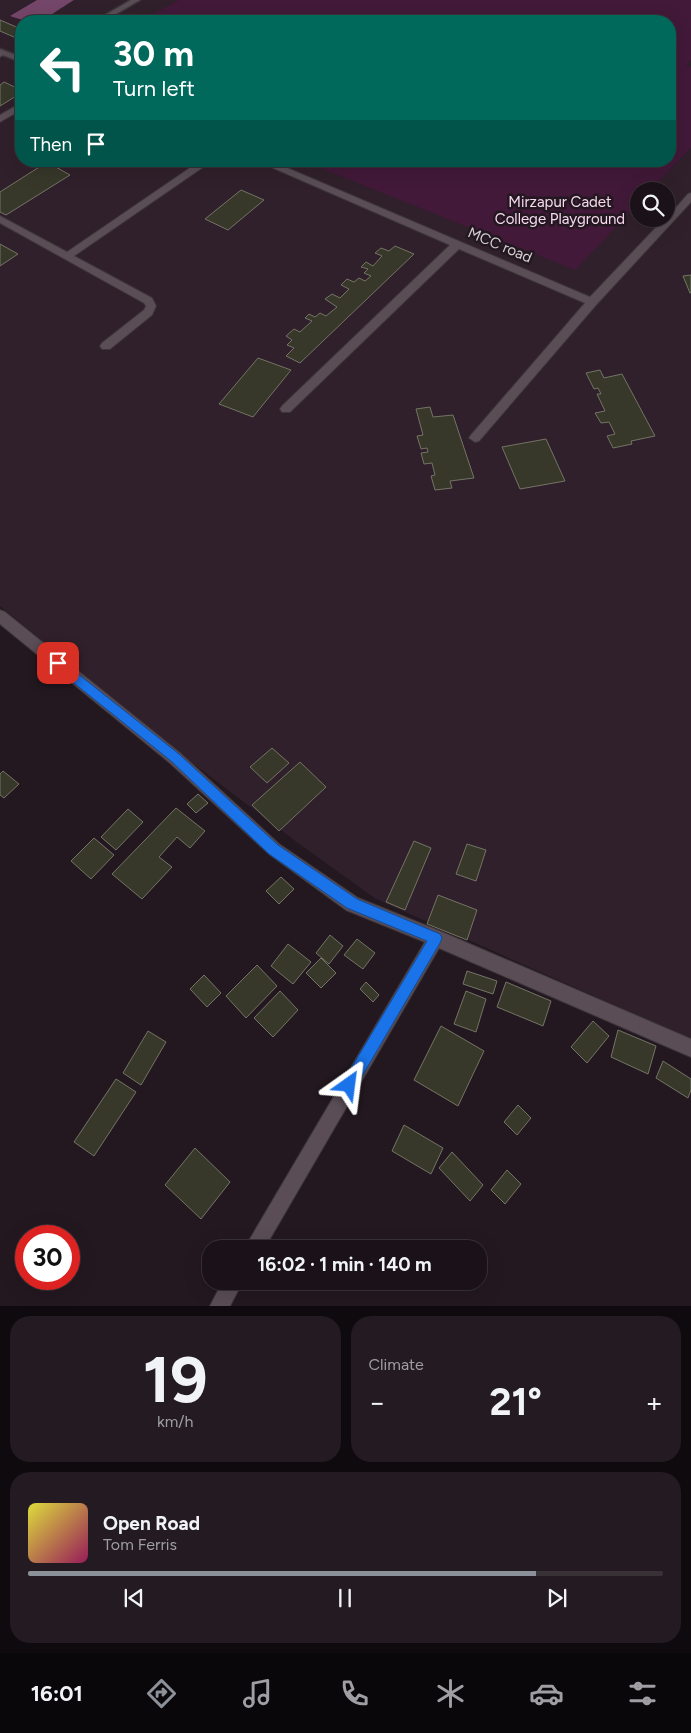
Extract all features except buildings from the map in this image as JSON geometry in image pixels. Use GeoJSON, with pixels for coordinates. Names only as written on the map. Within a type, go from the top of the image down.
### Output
{"type":"FeatureCollection","features":[{"type":"Feature","properties":{"kind":"street"},"geometry":{"type":"LineString","coordinates":[[0,119],[15,110]]}},
{"type":"Feature","properties":{"kind":"street"},"geometry":{"type":"LineString","coordinates":[[67,256],[199,167]]}},
{"type":"Feature","properties":{"kind":"street","name":"MCC road"},"geometry":{"type":"LineString","coordinates":[[276,167],[592,302]]}},
{"type":"Feature","properties":{"kind":"street"},"geometry":{"type":"LineString","coordinates":[[475,438],[592,302],[691,196]]}},
{"type":"Feature","properties":{"kind":"street"},"geometry":{"type":"LineString","coordinates":[[0,219],[148,301],[151,306],[148,312],[106,346]]}},
{"type":"Feature","properties":{"kind":"street"},"geometry":{"type":"LineString","coordinates":[[286,409],[458,244]]}},
{"type":"Feature","properties":{"kind":"street"},"geometry":{"type":"LineString","coordinates":[[0,616],[175,758],[274,849],[352,904],[436,938],[691,1048]]}},
{"type":"Feature","properties":{"kind":"street"},"geometry":{"type":"LineString","coordinates":[[258,1240],[436,938]]}},
{"type":"Feature","properties":{"kind":"street"},"geometry":{"type":"LineString","coordinates":[[219,1306],[229,1290]]}},
{"type":"Feature","properties":{"kind":"lane"},"geometry":{"type":"LineString","coordinates":[[110,15],[136,0]]}},
{"type":"Feature","properties":{"kind":"lane"},"geometry":{"type":"LineString","coordinates":[[1,53],[15,58]]}},
{"type":"Feature","properties":{"kind":"shaded area"},"geometry":{"type":"Polygon","coordinates":[[[0,0],[691,0],[691,1039],[376,899],[298,843],[166,743],[0,606],[0,0]]]}},
{"type":"Feature","properties":{"kind":"shaded area"},"geometry":{"type":"Polygon","coordinates":[[[37,0],[74,0],[51,15],[15,15],[15,18],[10,16],[37,0]]]}},
{"type":"Feature","properties":{"kind":"green space","name":"Mirzapur Cadet College Playground"},"geometry":{"type":"Polygon","coordinates":[[[179,0],[691,0],[691,60],[686,66],[691,67],[691,148],[676,163],[676,15],[152,15],[179,0]]]}},
{"type":"Feature","properties":{"kind":"green space","name":"Mirzapur Cadet College Playground"},"geometry":{"type":"Polygon","coordinates":[[[318,167],[672,167],[658,182],[630,182],[630,212],[575,270],[318,167]]]}},
{"type":"Feature","properties":{"kind":"route"},"geometry":{"type":"LineString","coordinates":[[58,663],[175,758],[274,849],[352,904],[436,938],[349,1085]]}}]}
